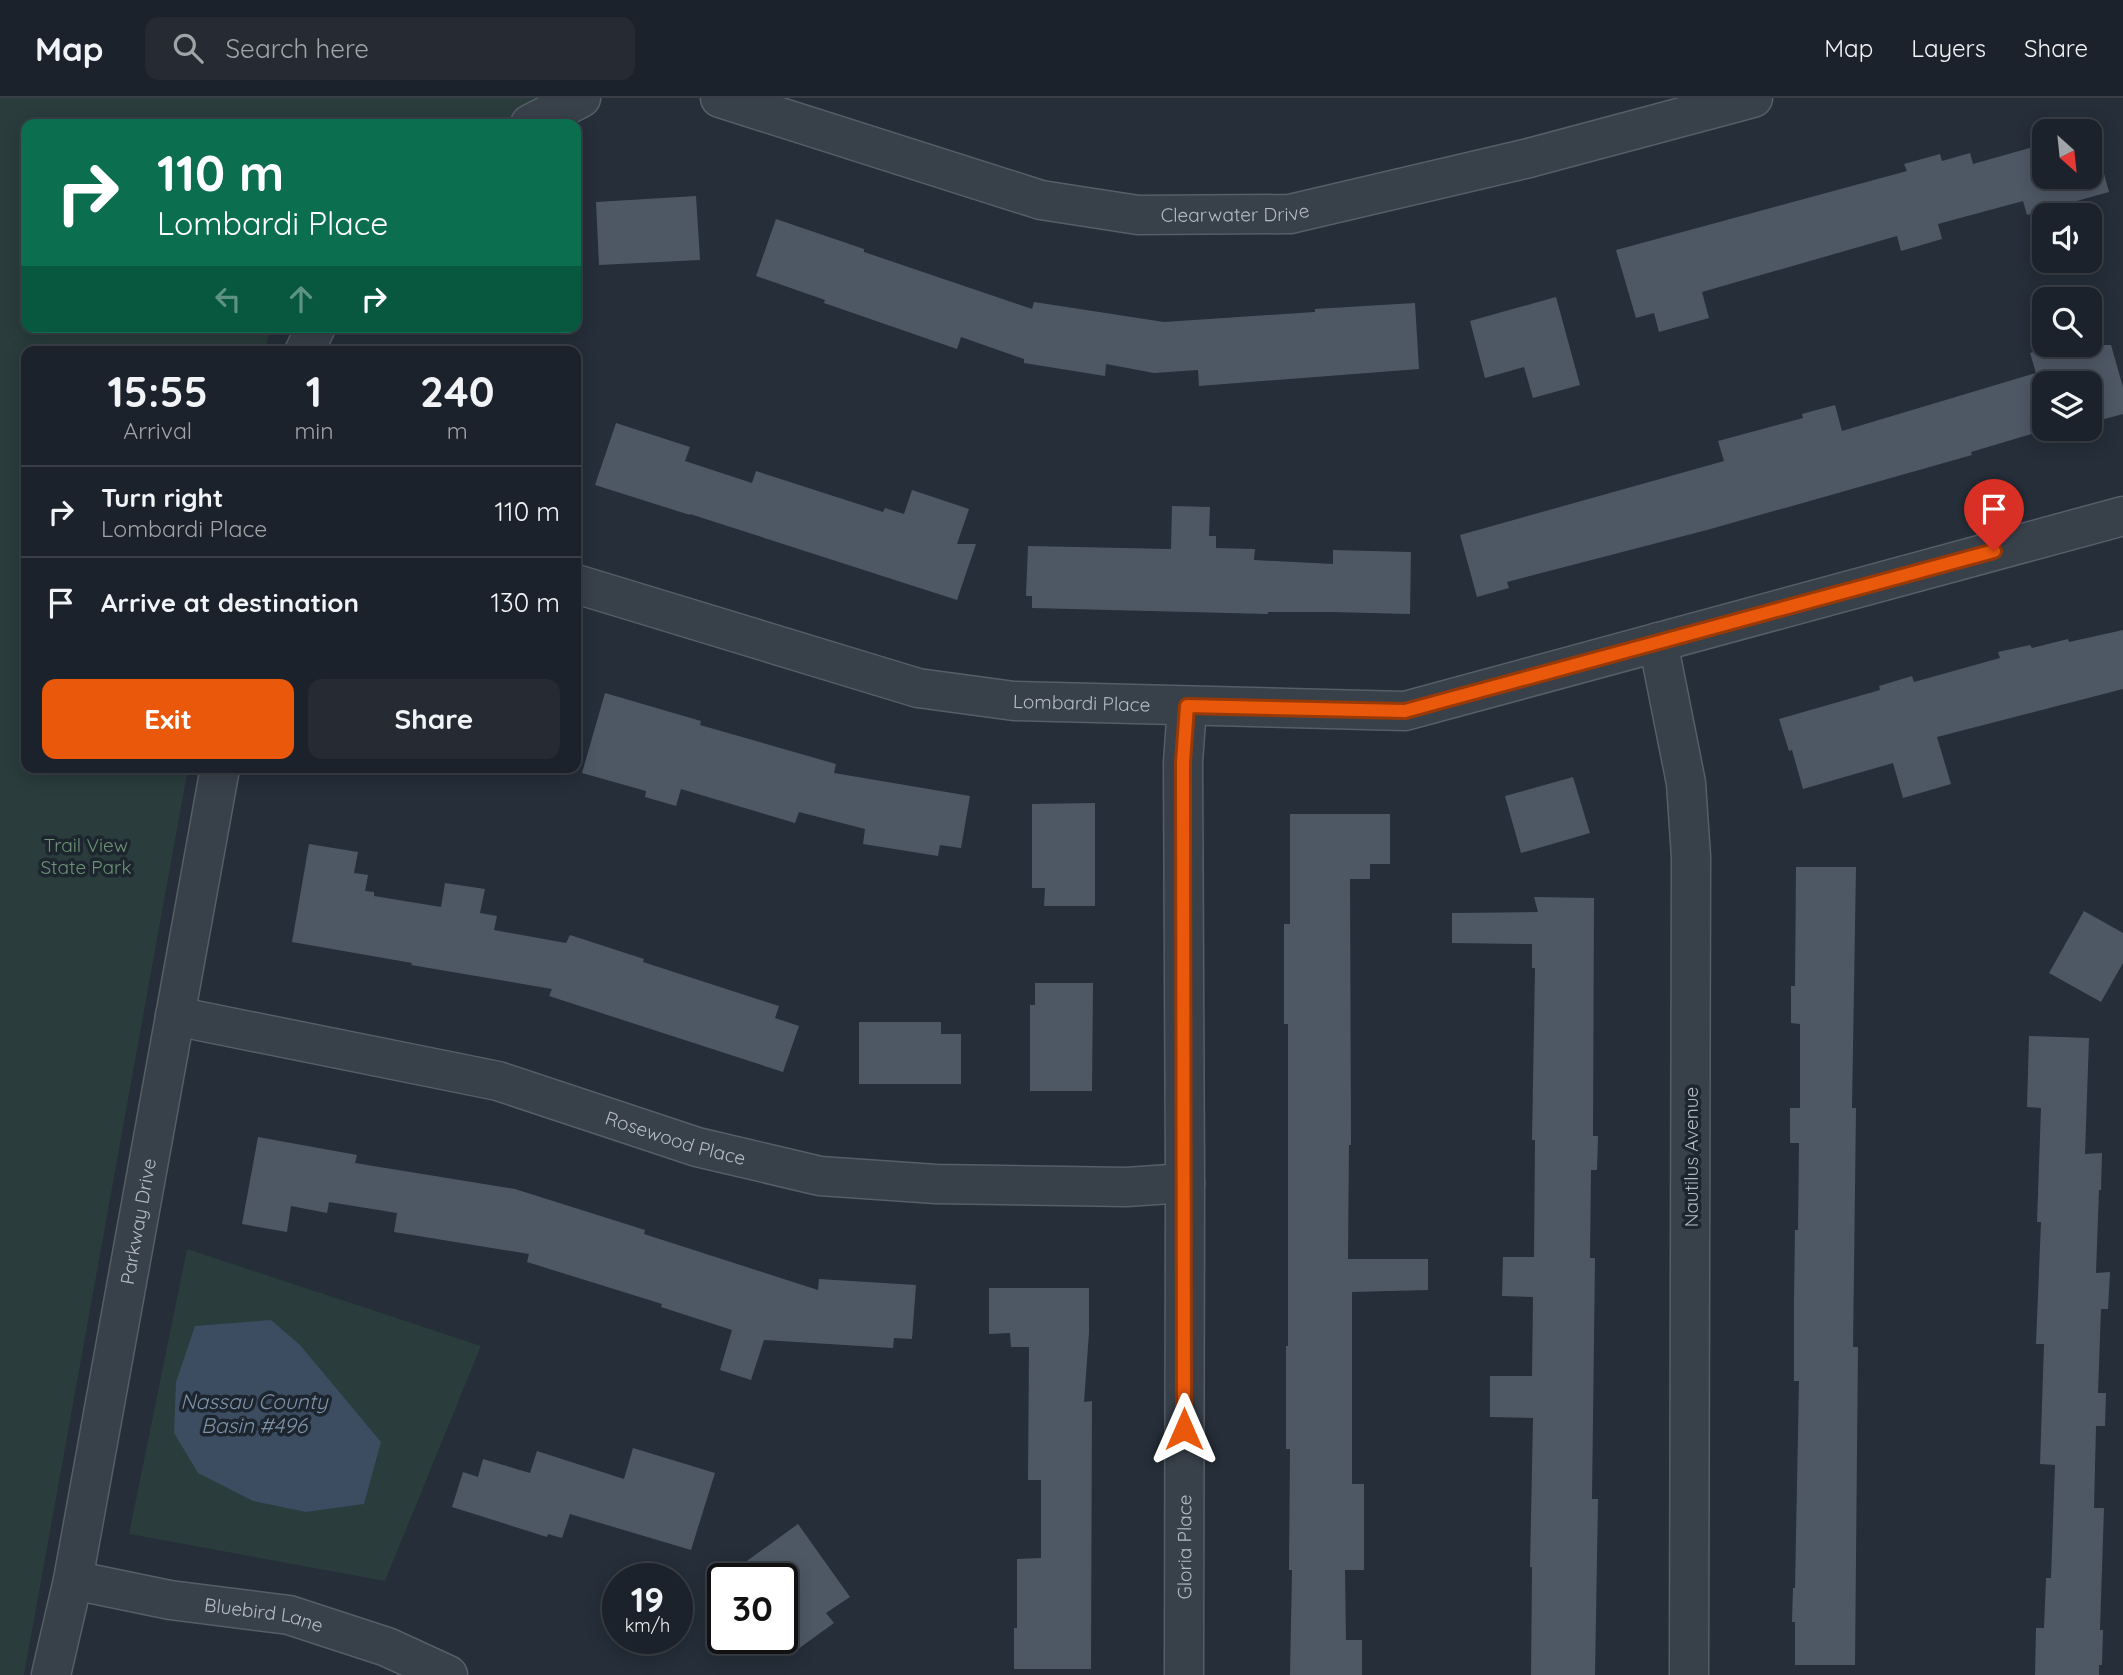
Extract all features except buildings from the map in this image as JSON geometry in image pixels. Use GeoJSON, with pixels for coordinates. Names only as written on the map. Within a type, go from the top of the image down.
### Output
{"type":"FeatureCollection","features":[{"type":"Feature","properties":{"kind":"street"},"geometry":{"type":"LineString","coordinates":[[540,119],[581,98]]}},
{"type":"Feature","properties":{"kind":"street","name":"Clearwater Drive"},"geometry":{"type":"LineString","coordinates":[[720,98],[1041,200],[1152,215],[1290,214],[1529,158],[1753,98]]}},
{"type":"Feature","properties":{"kind":"street","name":"Lombardi Place"},"geometry":{"type":"LineString","coordinates":[[581,586],[918,688],[1014,701],[1405,711],[2123,516]]}},
{"type":"Feature","properties":{"kind":"street","name":"Nautilus Avenue"},"geometry":{"type":"LineString","coordinates":[[1658,642],[1686,783],[1691,857],[1689,1675]]}},
{"type":"Feature","properties":{"kind":"street","name":"Gloria Place"},"geometry":{"type":"LineString","coordinates":[[1184,1675],[1183,762],[1187,706]]}},
{"type":"Feature","properties":{"kind":"street","name":"Parkway Drive"},"geometry":{"type":"LineString","coordinates":[[51,1675],[73,1580],[219,773]]}},
{"type":"Feature","properties":{"kind":"street","name":"Rosewood Place"},"geometry":{"type":"LineString","coordinates":[[175,1016],[498,1081],[697,1147],[820,1176],[936,1184],[1126,1188],[1185,1183]]}},
{"type":"Feature","properties":{"kind":"street","name":"Bluebird Lane"},"geometry":{"type":"LineString","coordinates":[[73,1580],[170,1600],[289,1615],[387,1647],[448,1675]]}},
{"type":"Feature","properties":{"kind":"green space","name":"Trail View State Park"},"geometry":{"type":"Polygon","coordinates":[[[0,98],[553,98],[507,119],[21,119],[21,333],[269,333],[266,346],[21,346],[21,773],[187,773],[24,1675],[0,1675],[0,98]]]}},
{"type":"Feature","properties":{"kind":"green space"},"geometry":{"type":"Polygon","coordinates":[[[187,1249],[481,1346],[385,1581],[129,1534],[187,1249]]]}},
{"type":"Feature","properties":{"kind":"water","name":"Nassau County Basin #496"},"geometry":{"type":"Polygon","coordinates":[[[271,1320],[300,1345],[381,1442],[364,1504],[306,1512],[253,1501],[198,1473],[174,1433],[176,1382],[195,1326],[271,1320]]]}},
{"type":"Feature","properties":{"kind":"route"},"geometry":{"type":"LineString","coordinates":[[1184,1429],[1183,762],[1187,706],[1405,711],[1994,551]]}}]}
